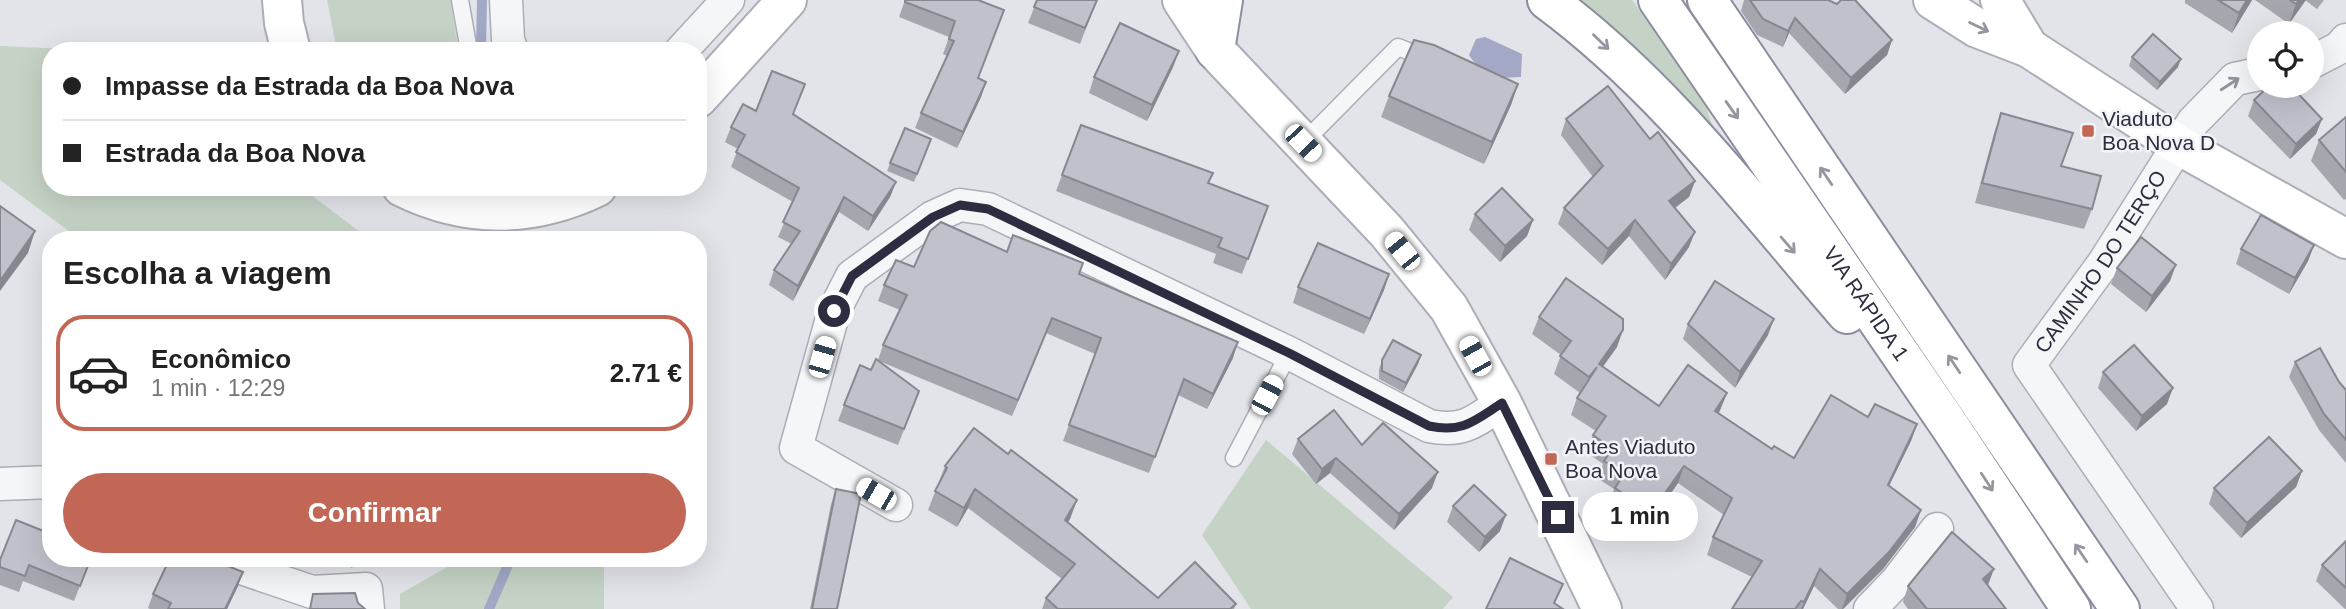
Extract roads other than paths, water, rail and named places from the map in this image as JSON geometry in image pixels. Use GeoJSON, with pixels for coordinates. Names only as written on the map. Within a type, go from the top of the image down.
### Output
{"type":"FeatureCollection","features":[{"type":"Feature","properties":{"kind":"main road"},"geometry":{"type":"LineString","coordinates":[[282,0],[289,42]]}},
{"type":"Feature","properties":{"kind":"main road"},"geometry":{"type":"LineString","coordinates":[[707,87],[787,0]]}},
{"type":"Feature","properties":{"kind":"main road"},"geometry":{"type":"LineString","coordinates":[[1182,0],[1215,50],[1387,232],[1449,308],[1502,403],[1602,609]]}},
{"type":"Feature","properties":{"kind":"main road"},"geometry":{"type":"LineString","coordinates":[[1215,50],[1223,0]]}},
{"type":"Feature","properties":{"kind":"main road"},"geometry":{"type":"LineString","coordinates":[[1547,0],[1588,30],[1705,145],[1846,314],[1950,425]]}},
{"type":"Feature","properties":{"kind":"main road","name":"VIA RÁPIDA 1"},"geometry":{"type":"LineString","coordinates":[[1658,0],[1950,425],[2071,609]]}},
{"type":"Feature","properties":{"kind":"main road","name":"VIA RÁPIDA 1"},"geometry":{"type":"LineString","coordinates":[[1707,0],[2120,609]]}},
{"type":"Feature","properties":{"kind":"main road"},"geometry":{"type":"LineString","coordinates":[[1933,0],[1977,27],[2029,48],[2180,145],[2346,239]]}},
{"type":"Feature","properties":{"kind":"main road"},"geometry":{"type":"LineString","coordinates":[[2000,0],[2029,48]]}},
{"type":"Feature","properties":{"kind":"main road"},"geometry":{"type":"LineString","coordinates":[[420,196],[485,210],[534,210],[578,196]]}},
{"type":"Feature","properties":{"kind":"street"},"geometry":{"type":"LineString","coordinates":[[506,0],[509,42]]}},
{"type":"Feature","properties":{"kind":"street"},"geometry":{"type":"LineString","coordinates":[[689,42],[728,0]]}},
{"type":"Feature","properties":{"kind":"street"},"geometry":{"type":"LineString","coordinates":[[2324,56],[2339,48],[2346,40]]}},
{"type":"Feature","properties":{"kind":"street","name":"CAMINHO DO TERÇO"},"geometry":{"type":"LineString","coordinates":[[2197,609],[2029,365],[2102,264],[2193,122],[2221,90],[2235,79],[2247,76]]}},
{"type":"Feature","properties":{"kind":"street"},"geometry":{"type":"LineString","coordinates":[[896,505],[796,448],[834,311],[852,276],[933,217],[960,205],[988,209],[1289,353],[1429,426],[1449,430],[1469,425],[1502,403]]}},
{"type":"Feature","properties":{"kind":"street"},"geometry":{"type":"LineString","coordinates":[[0,484],[42,482]]}},
{"type":"Feature","properties":{"kind":"street"},"geometry":{"type":"LineString","coordinates":[[1874,608],[1937,529]]}},
{"type":"Feature","properties":{"kind":"street"},"geometry":{"type":"LineString","coordinates":[[238,567],[312,592],[366,589],[368,609]]}},
{"type":"Feature","properties":{"kind":"lane"},"geometry":{"type":"LineString","coordinates":[[460,0],[467,42]]}},
{"type":"Feature","properties":{"kind":"lane"},"geometry":{"type":"LineString","coordinates":[[1303,143],[1398,47],[1423,57]]}},
{"type":"Feature","properties":{"kind":"lane"},"geometry":{"type":"LineString","coordinates":[[1234,458],[1289,353]]}},
{"type":"Feature","properties":{"kind":"water"},"geometry":{"type":"Polygon","coordinates":[[[1485,37],[1522,54],[1521,77],[1491,74],[1474,62],[1469,55],[1476,39],[1485,37]]]}},
{"type":"Feature","properties":{"kind":"waterway"},"geometry":{"type":"LineString","coordinates":[[481,42],[482,0]]}},
{"type":"Feature","properties":{"kind":"waterway"},"geometry":{"type":"LineString","coordinates":[[486,216],[488,231]]}},
{"type":"Feature","properties":{"kind":"waterway"},"geometry":{"type":"LineString","coordinates":[[489,609],[507,567]]}},
{"type":"Feature","properties":{"kind":"place","name":"Viaduto Boa Nova D"},"geometry":{"type":"Point","coordinates":[2088,131]}},
{"type":"Feature","properties":{"kind":"place","name":"Antes Viaduto Boa Nova"},"geometry":{"type":"Point","coordinates":[1551,459]}}]}
